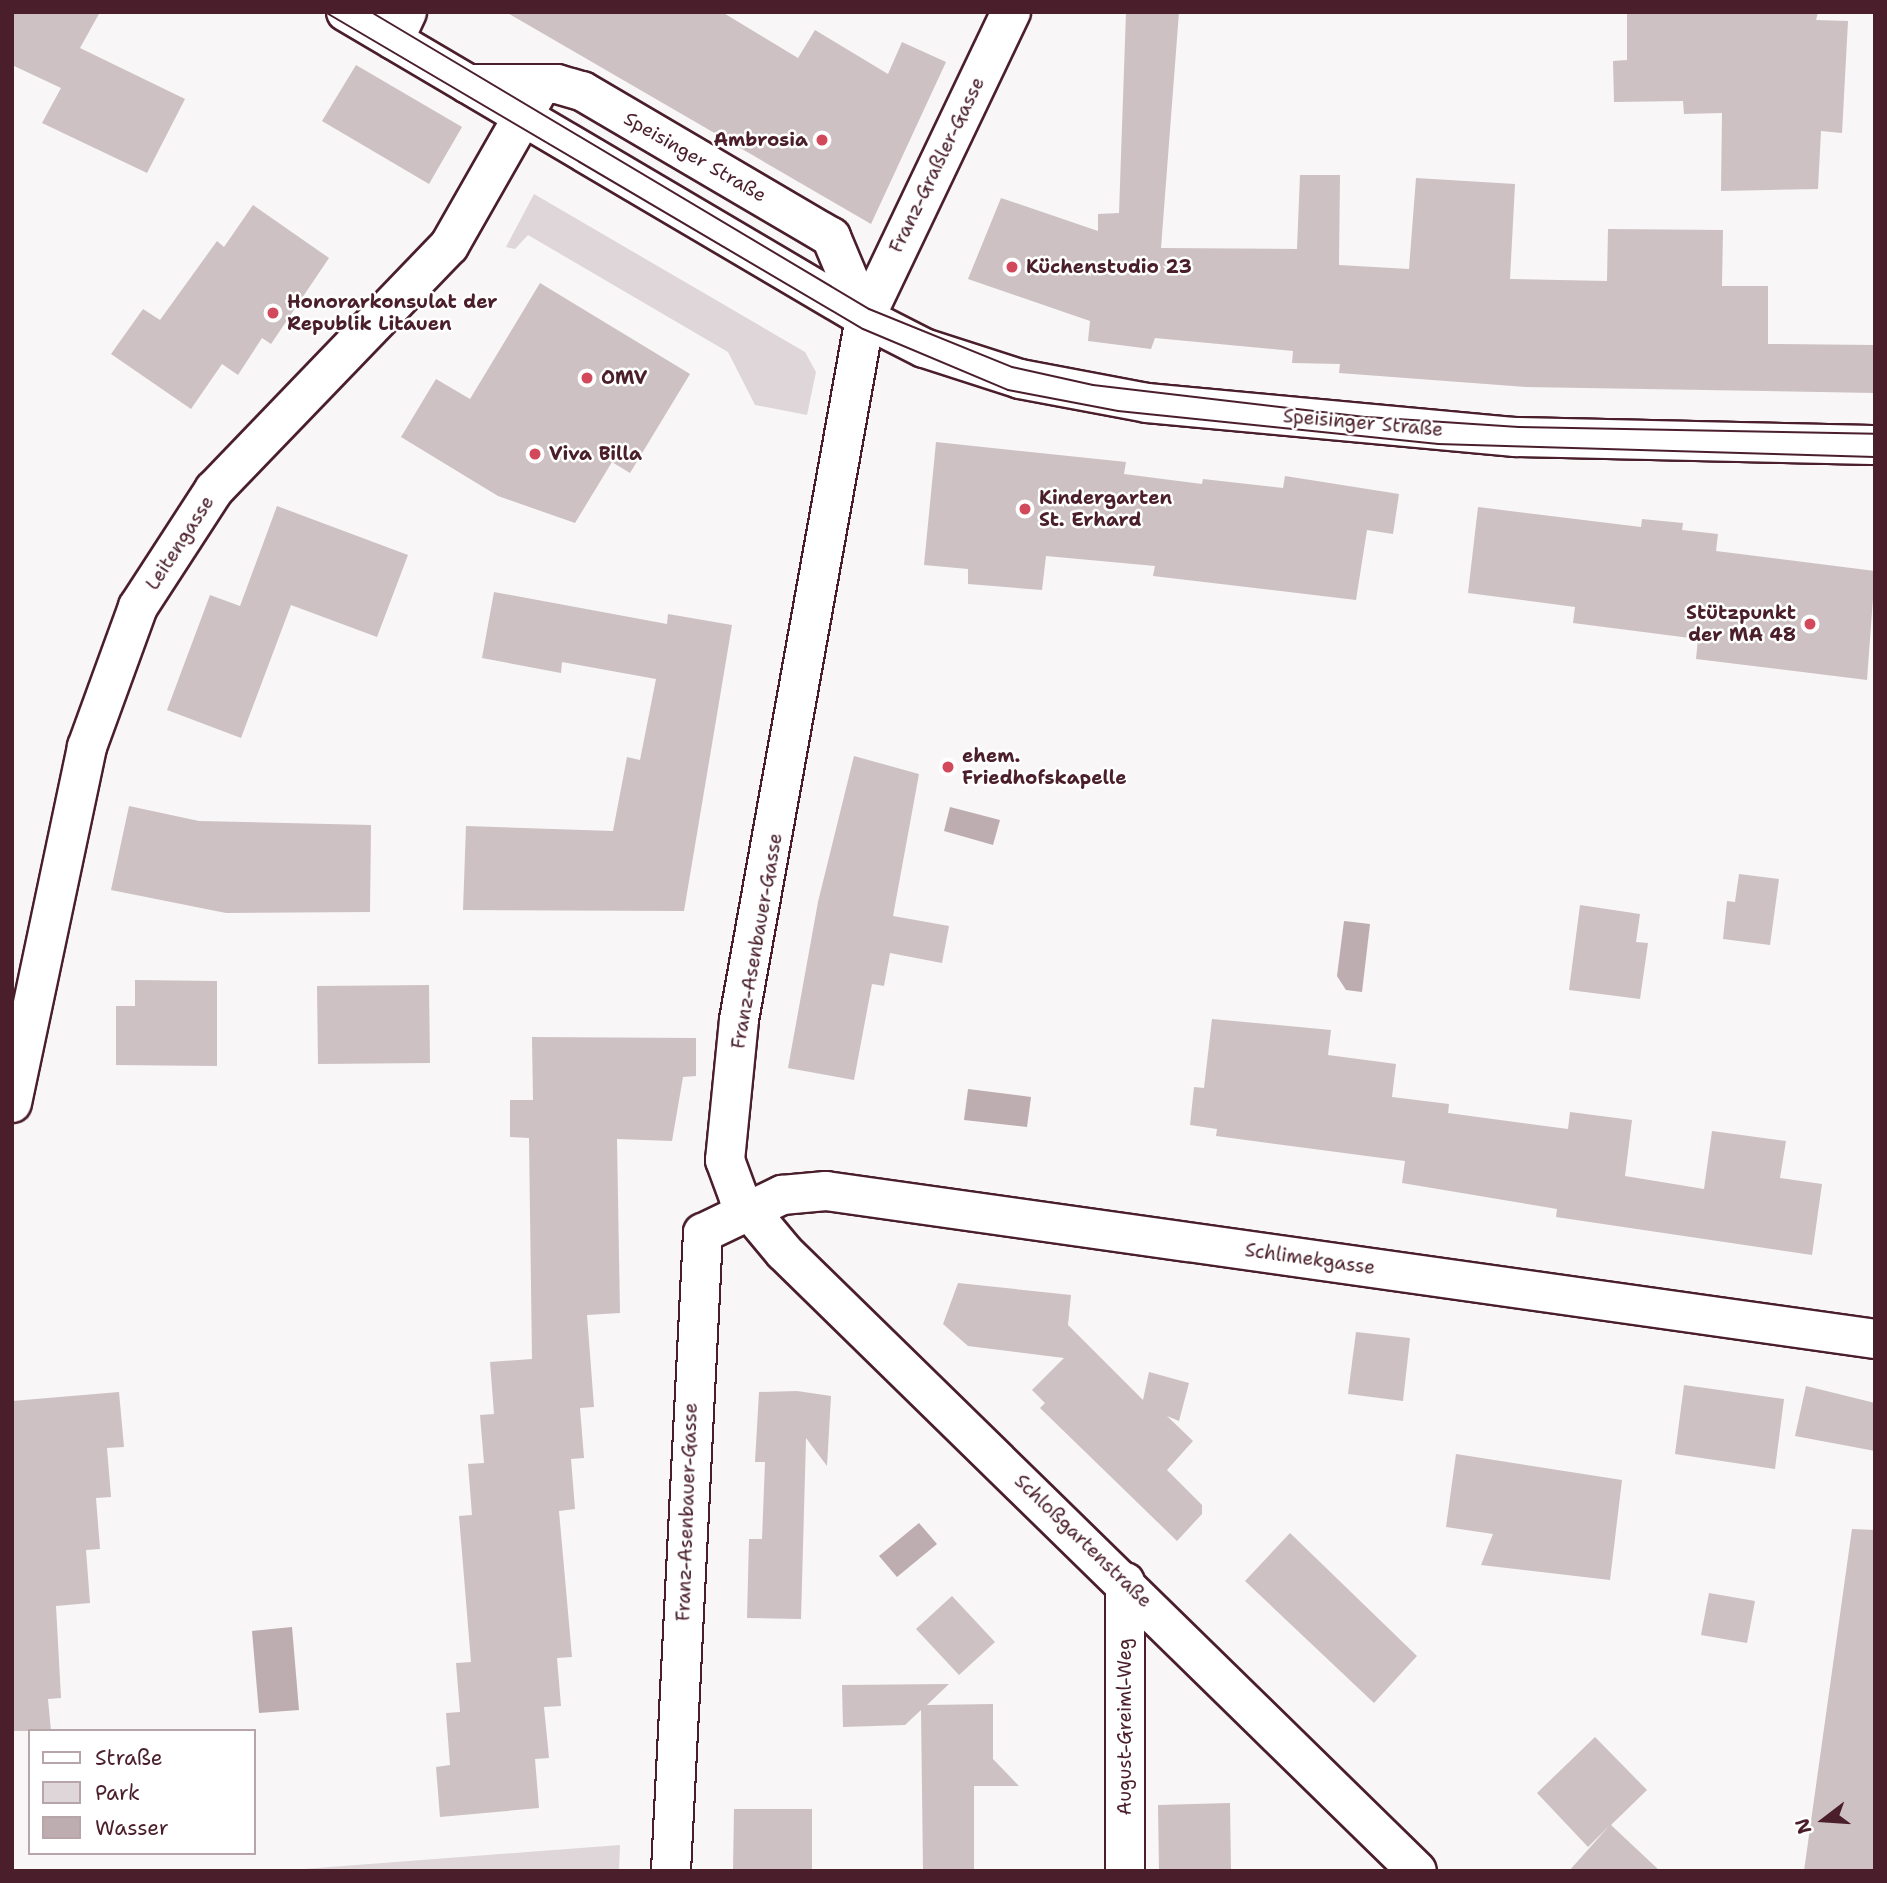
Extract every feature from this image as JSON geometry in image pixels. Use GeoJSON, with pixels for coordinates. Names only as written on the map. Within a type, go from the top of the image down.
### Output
{"type":"FeatureCollection","features":[{"type":"Feature","properties":{"kind":"street","name":"Speisinger Straße"},"geometry":{"type":"LineString","coordinates":[[346,12],[401,26],[468,84],[865,318],[924,348],[1020,379],[1147,402],[1515,437],[1875,445]]}},
{"type":"Feature","properties":{"kind":"street","name":"Franz-Graßler-Gasse"},"geometry":{"type":"LineString","coordinates":[[865,318],[1011,12]]}},
{"type":"Feature","properties":{"kind":"street","name":"Speisinger Straße"},"geometry":{"type":"LineString","coordinates":[[468,84],[541,83],[582,91],[831,237],[865,318]]}},
{"type":"Feature","properties":{"kind":"street","name":"Leitengasse"},"geometry":{"type":"LineString","coordinates":[[12,1103],[87,747],[138,607],[214,490],[449,246],[541,83]]}},
{"type":"Feature","properties":{"kind":"street","name":"Franz-Asenbauer-Gasse"},"geometry":{"type":"LineString","coordinates":[[671,1871],[696,1285],[703,1233],[749,1211],[725,1160],[739,1020],[865,318]]}},
{"type":"Feature","properties":{"kind":"street","name":"Schlimekgasse"},"geometry":{"type":"LineString","coordinates":[[749,1211],[782,1195],[826,1191],[1875,1339]]}},
{"type":"Feature","properties":{"kind":"street","name":"Schloßgartenstraße"},"geometry":{"type":"LineString","coordinates":[[749,1211],[1417,1871]]}},
{"type":"Feature","properties":{"kind":"street","name":"August-Greiml-Weg"},"geometry":{"type":"LineString","coordinates":[[1125,1582],[1125,1871]]}},
{"type":"Feature","properties":{"kind":"green space"},"geometry":{"type":"Polygon","coordinates":[[[534,194],[805,352],[816,372],[807,415],[755,405],[728,352],[528,235],[515,249],[506,247],[534,194]]]}},
{"type":"Feature","properties":{"kind":"green space"},"geometry":{"type":"Polygon","coordinates":[[[620,1845],[619,1871],[278,1871],[620,1845]]]}},
{"type":"Feature","properties":{"kind":"water"},"geometry":{"type":"Polygon","coordinates":[[[950,807],[1000,820],[993,845],[944,831],[950,807]]]}},
{"type":"Feature","properties":{"kind":"water"},"geometry":{"type":"Polygon","coordinates":[[[1344,921],[1370,924],[1362,992],[1346,990],[1337,976],[1344,921]]]}},
{"type":"Feature","properties":{"kind":"water"},"geometry":{"type":"Polygon","coordinates":[[[968,1089],[1031,1097],[1027,1127],[964,1120],[968,1089]]]}},
{"type":"Feature","properties":{"kind":"water"},"geometry":{"type":"Polygon","coordinates":[[[919,1523],[937,1544],[897,1577],[879,1556],[919,1523]]]}},
{"type":"Feature","properties":{"kind":"water"},"geometry":{"type":"Polygon","coordinates":[[[292,1627],[299,1710],[259,1713],[252,1631],[292,1627]]]}},
{"type":"Feature","properties":{"kind":"building"},"geometry":{"type":"Polygon","coordinates":[[[12,12],[100,12],[80,48],[185,99],[147,173],[42,123],[61,88],[12,65],[12,12]]]}},
{"type":"Feature","properties":{"kind":"building"},"geometry":{"type":"Polygon","coordinates":[[[506,12],[722,12],[798,58],[815,30],[888,74],[902,42],[946,62],[871,224],[506,12]]]}},
{"type":"Feature","properties":{"kind":"building"},"geometry":{"type":"Polygon","coordinates":[[[1126,12],[1179,12],[1161,248],[1297,249],[1300,175],[1340,175],[1339,265],[1409,269],[1416,178],[1515,184],[1510,279],[1607,281],[1608,229],[1723,230],[1722,286],[1768,286],[1768,344],[1875,345],[1875,393],[1526,387],[1339,373],[1340,364],[1292,363],[1293,351],[1155,338],[1151,349],[1088,341],[1090,321],[968,279],[1001,198],[1098,231],[1098,214],[1119,213],[1126,12]]]}},
{"type":"Feature","properties":{"kind":"building"},"geometry":{"type":"Polygon","coordinates":[[[1627,12],[1818,12],[1816,20],[1848,21],[1842,133],[1821,131],[1818,189],[1721,191],[1722,113],[1684,114],[1683,101],[1614,102],[1613,61],[1627,60],[1627,12]]]}},
{"type":"Feature","properties":{"kind":"building"},"geometry":{"type":"Polygon","coordinates":[[[356,65],[462,127],[429,184],[322,121],[356,65]]]}},
{"type":"Feature","properties":{"kind":"building"},"geometry":{"type":"Polygon","coordinates":[[[253,205],[329,258],[271,344],[262,338],[238,375],[222,364],[191,409],[111,354],[143,309],[160,320],[217,241],[224,247],[253,205]]]}},
{"type":"Feature","properties":{"kind":"building"},"geometry":{"type":"Polygon","coordinates":[[[540,283],[690,374],[630,473],[612,462],[575,523],[498,496],[401,437],[436,379],[470,399],[540,283]]]}},
{"type":"Feature","properties":{"kind":"building"},"geometry":{"type":"Polygon","coordinates":[[[936,442],[1126,462],[1124,474],[1202,484],[1203,479],[1283,488],[1285,476],[1399,494],[1393,534],[1367,530],[1356,600],[1153,576],[1155,566],[1046,556],[1042,590],[968,584],[968,569],[924,565],[936,442]]]}},
{"type":"Feature","properties":{"kind":"building"},"geometry":{"type":"Polygon","coordinates":[[[277,506],[408,555],[377,637],[291,605],[241,738],[167,710],[210,595],[240,606],[277,506]]]}},
{"type":"Feature","properties":{"kind":"building"},"geometry":{"type":"Polygon","coordinates":[[[1478,507],[1641,527],[1642,519],[1683,523],[1682,530],[1718,534],[1716,551],[1875,571],[1867,680],[1696,659],[1698,639],[1573,623],[1575,607],[1468,593],[1478,507]]]}},
{"type":"Feature","properties":{"kind":"building"},"geometry":{"type":"Polygon","coordinates":[[[494,592],[667,624],[668,614],[732,625],[684,911],[463,910],[466,826],[613,831],[627,757],[640,760],[656,679],[562,662],[561,673],[482,658],[494,592]]]}},
{"type":"Feature","properties":{"kind":"building"},"geometry":{"type":"Polygon","coordinates":[[[854,756],[919,774],[893,916],[949,926],[942,963],[890,953],[884,986],[872,984],[854,1080],[788,1068],[818,902],[854,756]]]}},
{"type":"Feature","properties":{"kind":"building"},"geometry":{"type":"Polygon","coordinates":[[[129,806],[199,821],[371,825],[370,912],[226,913],[111,890],[129,806]]]}},
{"type":"Feature","properties":{"kind":"building"},"geometry":{"type":"Polygon","coordinates":[[[1739,874],[1779,879],[1770,945],[1723,939],[1727,901],[1735,902],[1739,874]]]}},
{"type":"Feature","properties":{"kind":"building"},"geometry":{"type":"Polygon","coordinates":[[[1580,905],[1640,914],[1636,942],[1648,943],[1640,999],[1569,990],[1580,905]]]}},
{"type":"Feature","properties":{"kind":"building"},"geometry":{"type":"Polygon","coordinates":[[[135,980],[217,981],[217,1066],[116,1065],[116,1006],[135,1006],[135,980]]]}},
{"type":"Feature","properties":{"kind":"building"},"geometry":{"type":"Polygon","coordinates":[[[429,985],[430,1063],[318,1064],[317,986],[429,985]]]}},
{"type":"Feature","properties":{"kind":"building"},"geometry":{"type":"Polygon","coordinates":[[[1212,1019],[1331,1030],[1328,1055],[1396,1064],[1392,1097],[1449,1104],[1448,1113],[1568,1129],[1570,1112],[1632,1120],[1625,1176],[1704,1189],[1712,1131],[1786,1141],[1780,1178],[1822,1184],[1812,1255],[1556,1217],[1557,1209],[1402,1183],[1405,1161],[1216,1136],[1217,1129],[1190,1125],[1194,1087],[1204,1088],[1212,1019]]]}},
{"type":"Feature","properties":{"kind":"building"},"geometry":{"type":"Polygon","coordinates":[[[532,1037],[696,1038],[696,1076],[683,1077],[672,1141],[617,1139],[620,1313],[587,1315],[594,1407],[580,1408],[584,1458],[571,1459],[575,1509],[559,1511],[572,1657],[557,1658],[561,1706],[544,1707],[549,1758],[535,1759],[539,1808],[440,1817],[436,1767],[450,1765],[446,1713],[460,1712],[456,1663],[471,1662],[459,1516],[472,1515],[468,1464],[484,1463],[480,1415],[494,1414],[490,1362],[532,1359],[529,1138],[510,1137],[510,1100],[533,1100],[532,1037]]]}},
{"type":"Feature","properties":{"kind":"building"},"geometry":{"type":"Polygon","coordinates":[[[958,1283],[1071,1295],[1068,1325],[1143,1400],[1149,1372],[1189,1383],[1179,1421],[1167,1416],[1193,1441],[1167,1470],[1202,1505],[1202,1514],[1177,1541],[1040,1408],[1045,1403],[1032,1390],[1064,1358],[968,1346],[943,1324],[958,1283]]]}},
{"type":"Feature","properties":{"kind":"building"},"geometry":{"type":"Polygon","coordinates":[[[1356,1332],[1410,1338],[1403,1401],[1348,1394],[1356,1332]]]}},
{"type":"Feature","properties":{"kind":"building"},"geometry":{"type":"Polygon","coordinates":[[[1684,1385],[1784,1399],[1775,1469],[1675,1454],[1684,1385]]]}},
{"type":"Feature","properties":{"kind":"building"},"geometry":{"type":"Polygon","coordinates":[[[1806,1386],[1875,1403],[1875,1451],[1795,1436],[1806,1386]]]}},
{"type":"Feature","properties":{"kind":"building"},"geometry":{"type":"Polygon","coordinates":[[[797,1391],[831,1396],[827,1466],[806,1438],[801,1619],[747,1618],[749,1539],[762,1539],[765,1462],[755,1462],[759,1392],[797,1391]]]}},
{"type":"Feature","properties":{"kind":"building"},"geometry":{"type":"Polygon","coordinates":[[[119,1392],[124,1447],[107,1448],[111,1497],[96,1498],[100,1549],[86,1550],[90,1603],[56,1606],[61,1698],[48,1699],[51,1729],[28,1731],[12,1731],[12,1401],[119,1392]]]}},
{"type":"Feature","properties":{"kind":"building"},"geometry":{"type":"Polygon","coordinates":[[[1456,1454],[1622,1480],[1610,1580],[1481,1565],[1493,1534],[1446,1527],[1456,1454]]]}},
{"type":"Feature","properties":{"kind":"building"},"geometry":{"type":"Polygon","coordinates":[[[1852,1529],[1875,1530],[1875,1871],[1804,1871],[1852,1529]]]}},
{"type":"Feature","properties":{"kind":"building"},"geometry":{"type":"Polygon","coordinates":[[[1290,1533],[1417,1656],[1374,1703],[1245,1581],[1290,1533]]]}},
{"type":"Feature","properties":{"kind":"building"},"geometry":{"type":"Polygon","coordinates":[[[1709,1593],[1755,1601],[1747,1643],[1701,1635],[1709,1593]]]}},
{"type":"Feature","properties":{"kind":"building"},"geometry":{"type":"Polygon","coordinates":[[[952,1596],[995,1642],[959,1675],[916,1629],[952,1596]]]}},
{"type":"Feature","properties":{"kind":"building"},"geometry":{"type":"Polygon","coordinates":[[[949,1684],[927,1705],[993,1704],[993,1759],[1019,1786],[974,1786],[974,1871],[923,1871],[921,1710],[905,1725],[843,1727],[842,1685],[949,1684]]]}},
{"type":"Feature","properties":{"kind":"building"},"geometry":{"type":"Polygon","coordinates":[[[1595,1737],[1647,1790],[1611,1825],[1660,1871],[1569,1871],[1609,1826],[1588,1847],[1537,1793],[1595,1737]]]}},
{"type":"Feature","properties":{"kind":"building"},"geometry":{"type":"Polygon","coordinates":[[[1230,1803],[1231,1871],[1159,1871],[1158,1805],[1230,1803]]]}},
{"type":"Feature","properties":{"kind":"building"},"geometry":{"type":"Polygon","coordinates":[[[734,1809],[812,1809],[812,1871],[733,1871],[734,1809]]]}},
{"type":"Feature","properties":{"kind":"tram line"},"geometry":{"type":"LineString","coordinates":[[325,12],[863,329],[1008,390],[1118,411],[1438,444],[1875,457]]}},
{"type":"Feature","properties":{"kind":"tram line"},"geometry":{"type":"LineString","coordinates":[[371,12],[869,309],[1012,367],[1093,385],[1367,417],[1519,427],[1875,434]]}},
{"type":"Feature","properties":{"kind":"place","name":"Ambrosia"},"geometry":{"type":"Point","coordinates":[822,140]}},
{"type":"Feature","properties":{"kind":"place","name":"Küchenstudio 23"},"geometry":{"type":"Point","coordinates":[1012,267]}},
{"type":"Feature","properties":{"kind":"place","name":"Honorarkonsulat der Republik Litauen"},"geometry":{"type":"Point","coordinates":[273,313]}},
{"type":"Feature","properties":{"kind":"place","name":"OMV"},"geometry":{"type":"Point","coordinates":[587,378]}},
{"type":"Feature","properties":{"kind":"place","name":"Viva Billa"},"geometry":{"type":"Point","coordinates":[535,454]}},
{"type":"Feature","properties":{"kind":"place","name":"Kindergarten St. Erhard"},"geometry":{"type":"Point","coordinates":[1025,509]}},
{"type":"Feature","properties":{"kind":"place","name":"Stützpunkt der MA 48"},"geometry":{"type":"Point","coordinates":[1810,624]}},
{"type":"Feature","properties":{"kind":"place","name":"ehem. Friedhofskapelle"},"geometry":{"type":"Point","coordinates":[948,767]}}]}
